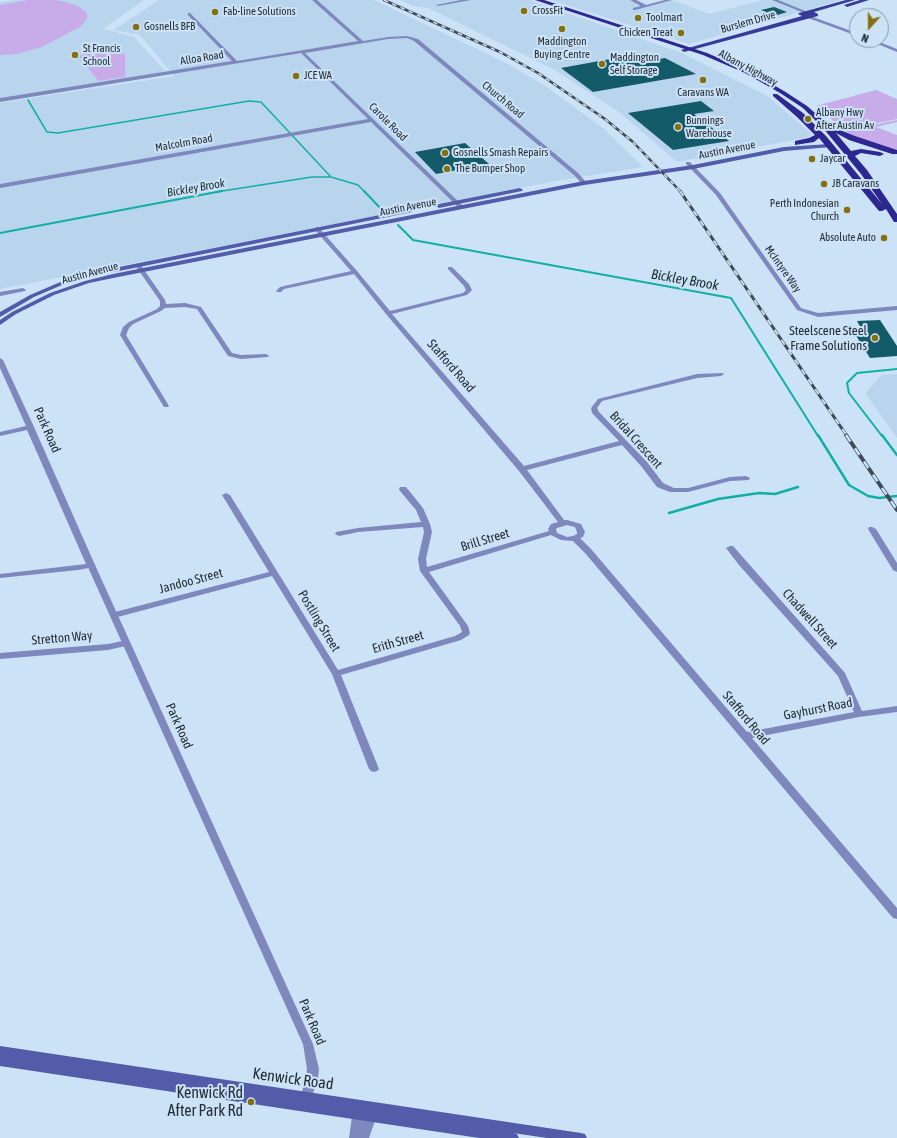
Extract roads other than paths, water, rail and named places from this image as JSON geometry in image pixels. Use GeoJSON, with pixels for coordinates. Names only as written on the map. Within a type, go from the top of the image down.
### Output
{"type":"FeatureCollection","features":[{"type":"Feature","properties":{"kind":"highway","name":"Albany Highway"},"geometry":{"type":"LineString","coordinates":[[538,0],[608,23],[612,26],[705,54],[747,72],[782,92],[805,107],[826,126],[864,172],[897,220]]}},
{"type":"Feature","properties":{"kind":"highway"},"geometry":{"type":"LineString","coordinates":[[705,54],[704,50],[708,44]]}},
{"type":"Feature","properties":{"kind":"highway","name":"Albany Highway"},"geometry":{"type":"LineString","coordinates":[[689,50],[761,85],[795,110],[828,144],[897,227]]}},
{"type":"Feature","properties":{"kind":"highway"},"geometry":{"type":"LineString","coordinates":[[826,126],[895,155]]}},
{"type":"Feature","properties":{"kind":"highway"},"geometry":{"type":"LineString","coordinates":[[798,143],[811,140],[820,135]]}},
{"type":"Feature","properties":{"kind":"highway"},"geometry":{"type":"LineString","coordinates":[[828,144],[869,146],[895,155]]}},
{"type":"Feature","properties":{"kind":"highway"},"geometry":{"type":"LineString","coordinates":[[841,144],[863,148],[887,156]]}},
{"type":"Feature","properties":{"kind":"highway"},"geometry":{"type":"LineString","coordinates":[[851,155],[855,152],[865,151],[887,156],[895,155]]}},
{"type":"Feature","properties":{"kind":"main road","name":"Burslem Drive"},"geometry":{"type":"LineString","coordinates":[[689,50],[852,0]]}},
{"type":"Feature","properties":{"kind":"main road","name":"Burslem Drive"},"geometry":{"type":"LineString","coordinates":[[807,14],[866,0]]}},
{"type":"Feature","properties":{"kind":"main road","name":"Austin Avenue"},"geometry":{"type":"LineString","coordinates":[[690,165],[798,143],[828,144]]}},
{"type":"Feature","properties":{"kind":"main road","name":"Austin Avenue"},"geometry":{"type":"LineString","coordinates":[[0,323],[21,309],[52,294],[140,267],[317,229],[455,202],[784,149],[828,144]]}},
{"type":"Feature","properties":{"kind":"main road","name":"Austin Avenue"},"geometry":{"type":"LineString","coordinates":[[0,315],[21,302],[60,284],[90,275],[321,235],[583,181]]}},
{"type":"Feature","properties":{"kind":"main road","name":"Kenwick Road"},"geometry":{"type":"LineString","coordinates":[[0,1051],[305,1102]]}},
{"type":"Feature","properties":{"kind":"main road","name":"Kenwick Road"},"geometry":{"type":"LineString","coordinates":[[0,1062],[372,1112],[581,1138]]}},
{"type":"Feature","properties":{"kind":"main road","name":"Kenwick Road"},"geometry":{"type":"LineString","coordinates":[[372,1112],[513,1138]]}},
{"type":"Feature","properties":{"kind":"street"},"geometry":{"type":"LineString","coordinates":[[314,0],[363,43]]}},
{"type":"Feature","properties":{"kind":"street"},"geometry":{"type":"LineString","coordinates":[[438,5],[469,0]]}},
{"type":"Feature","properties":{"kind":"street"},"geometry":{"type":"LineString","coordinates":[[632,0],[645,6]]}},
{"type":"Feature","properties":{"kind":"street"},"geometry":{"type":"LineString","coordinates":[[635,9],[670,0]]}},
{"type":"Feature","properties":{"kind":"street"},"geometry":{"type":"LineString","coordinates":[[774,0],[849,32]]}},
{"type":"Feature","properties":{"kind":"street"},"geometry":{"type":"LineString","coordinates":[[190,14],[236,63]]}},
{"type":"Feature","properties":{"kind":"street","name":"Alloa Road"},"geometry":{"type":"LineString","coordinates":[[0,100],[406,37]]}},
{"type":"Feature","properties":{"kind":"street","name":"Church Road"},"geometry":{"type":"LineString","coordinates":[[406,37],[416,40],[583,181]]}},
{"type":"Feature","properties":{"kind":"street","name":"Carole Road"},"geometry":{"type":"LineString","coordinates":[[302,52],[461,207]]}},
{"type":"Feature","properties":{"kind":"street","name":"Malcolm Road"},"geometry":{"type":"LineString","coordinates":[[0,186],[372,120]]}},
{"type":"Feature","properties":{"kind":"street","name":"McIntyre Way"},"geometry":{"type":"LineString","coordinates":[[690,165],[718,194],[799,309],[818,315],[897,308]]}},
{"type":"Feature","properties":{"kind":"street","name":"Stafford Road"},"geometry":{"type":"LineString","coordinates":[[317,229],[522,469],[562,522]]}},
{"type":"Feature","properties":{"kind":"street"},"geometry":{"type":"LineString","coordinates":[[140,267],[164,306]]}},
{"type":"Feature","properties":{"kind":"street"},"geometry":{"type":"LineString","coordinates":[[388,313],[465,294],[469,290],[467,285],[450,268]]}},
{"type":"Feature","properties":{"kind":"street"},"geometry":{"type":"LineString","coordinates":[[279,291],[282,288],[355,272]]}},
{"type":"Feature","properties":{"kind":"street"},"geometry":{"type":"LineString","coordinates":[[0,294],[23,290]]}},
{"type":"Feature","properties":{"kind":"street"},"geometry":{"type":"LineString","coordinates":[[166,406],[123,335],[126,327],[131,323],[159,310],[164,306],[185,305],[199,308],[230,355],[240,357],[266,356]]}},
{"type":"Feature","properties":{"kind":"street","name":"Park Road"},"geometry":{"type":"LineString","coordinates":[[0,360],[126,643],[308,1044],[313,1069],[305,1102]]}},
{"type":"Feature","properties":{"kind":"street","name":"Bridal Crescent"},"geometry":{"type":"LineString","coordinates":[[721,374],[697,376],[600,400],[594,408],[596,413],[624,442],[660,484],[673,490],[688,490],[730,479],[746,478]]}},
{"type":"Feature","properties":{"kind":"street"},"geometry":{"type":"LineString","coordinates":[[0,434],[30,427]]}},
{"type":"Feature","properties":{"kind":"street"},"geometry":{"type":"LineString","coordinates":[[522,469],[624,442]]}},
{"type":"Feature","properties":{"kind":"street"},"geometry":{"type":"LineString","coordinates":[[403,489],[420,510],[426,524],[428,532],[422,559],[424,571]]}},
{"type":"Feature","properties":{"kind":"street","name":"Postling Street"},"geometry":{"type":"LineString","coordinates":[[226,495],[336,674],[374,769]]}},
{"type":"Feature","properties":{"kind":"street"},"geometry":{"type":"LineString","coordinates":[[562,522],[570,522],[578,526],[581,532],[575,538],[561,538],[553,532],[554,526],[562,522]]}},
{"type":"Feature","properties":{"kind":"street"},"geometry":{"type":"LineString","coordinates":[[339,534],[358,530],[426,524]]}},
{"type":"Feature","properties":{"kind":"street"},"geometry":{"type":"LineString","coordinates":[[872,529],[897,570]]}},
{"type":"Feature","properties":{"kind":"street","name":"Brill Street"},"geometry":{"type":"LineString","coordinates":[[424,571],[553,532]]}},
{"type":"Feature","properties":{"kind":"street","name":"Stafford Road"},"geometry":{"type":"LineString","coordinates":[[575,538],[593,557],[897,915]]}},
{"type":"Feature","properties":{"kind":"street","name":"Chadwell Street"},"geometry":{"type":"LineString","coordinates":[[730,548],[842,675],[859,714]]}},
{"type":"Feature","properties":{"kind":"street"},"geometry":{"type":"LineString","coordinates":[[0,576],[78,568],[91,565]]}},
{"type":"Feature","properties":{"kind":"street","name":"Erith Street"},"geometry":{"type":"LineString","coordinates":[[336,674],[458,638],[466,633],[464,626],[424,571]]}},
{"type":"Feature","properties":{"kind":"street","name":"Jandoo Street"},"geometry":{"type":"LineString","coordinates":[[114,616],[274,573]]}},
{"type":"Feature","properties":{"kind":"street","name":"Stretton Way"},"geometry":{"type":"LineString","coordinates":[[0,656],[108,647],[126,643]]}},
{"type":"Feature","properties":{"kind":"street","name":"Gayhurst Road"},"geometry":{"type":"LineString","coordinates":[[745,736],[859,714],[897,709]]}},
{"type":"Feature","properties":{"kind":"street"},"geometry":{"type":"LineString","coordinates":[[355,1138],[359,1110]]}},
{"type":"Feature","properties":{"kind":"street"},"geometry":{"type":"LineString","coordinates":[[363,1138],[372,1112]]}},
{"type":"Feature","properties":{"kind":"waterway"},"geometry":{"type":"LineString","coordinates":[[28,100],[47,132],[58,133],[249,101],[261,102],[331,177]]}},
{"type":"Feature","properties":{"kind":"waterway","name":"Bickley Brook"},"geometry":{"type":"LineString","coordinates":[[220,191],[312,177],[331,177]]}},
{"type":"Feature","properties":{"kind":"waterway","name":"Bickley Brook"},"geometry":{"type":"LineString","coordinates":[[331,177],[358,185],[364,191]]}},
{"type":"Feature","properties":{"kind":"waterway","name":"Bickley Brook"},"geometry":{"type":"LineString","coordinates":[[0,233],[220,191]]}},
{"type":"Feature","properties":{"kind":"waterway","name":"Bickley Brook"},"geometry":{"type":"LineString","coordinates":[[216,192],[220,191]]}},
{"type":"Feature","properties":{"kind":"waterway","name":"Bickley Brook"},"geometry":{"type":"LineString","coordinates":[[364,191],[384,212]]}},
{"type":"Feature","properties":{"kind":"waterway","name":"Bickley Brook"},"geometry":{"type":"LineString","coordinates":[[398,225],[413,240],[731,298],[818,436]]}},
{"type":"Feature","properties":{"kind":"waterway","name":"Bickley Brook"},"geometry":{"type":"LineString","coordinates":[[882,436],[849,393],[847,383],[857,373],[897,369]]}},
{"type":"Feature","properties":{"kind":"waterway","name":"Bickley Brook"},"geometry":{"type":"LineString","coordinates":[[818,435],[849,485],[868,496],[879,498],[897,496]]}},
{"type":"Feature","properties":{"kind":"waterway","name":"Bickley Brook"},"geometry":{"type":"LineString","coordinates":[[882,435],[897,455]]}},
{"type":"Feature","properties":{"kind":"waterway"},"geometry":{"type":"LineString","coordinates":[[669,513],[718,499],[759,493],[775,494],[798,487]]}},
{"type":"Feature","properties":{"kind":"railway"},"geometry":{"type":"LineString","coordinates":[[384,0],[500,52],[538,73],[605,119],[633,142],[681,192]]}},
{"type":"Feature","properties":{"kind":"railway"},"geometry":{"type":"LineString","coordinates":[[680,191],[847,436]]}},
{"type":"Feature","properties":{"kind":"railway"},"geometry":{"type":"LineString","coordinates":[[846,435],[897,510]]}},
{"type":"Feature","properties":{"kind":"place","name":"CrossFit"},"geometry":{"type":"Point","coordinates":[524,11]}},
{"type":"Feature","properties":{"kind":"place","name":"Fab-line Solutions"},"geometry":{"type":"Point","coordinates":[215,12]}},
{"type":"Feature","properties":{"kind":"place","name":"Toolmart"},"geometry":{"type":"Point","coordinates":[638,18]}},
{"type":"Feature","properties":{"kind":"place","name":"Gosnells BFB"},"geometry":{"type":"Point","coordinates":[136,27]}},
{"type":"Feature","properties":{"kind":"place","name":"Maddington Buying Centre"},"geometry":{"type":"Point","coordinates":[562,29]}},
{"type":"Feature","properties":{"kind":"place","name":"Chicken Treat"},"geometry":{"type":"Point","coordinates":[681,33]}},
{"type":"Feature","properties":{"kind":"place","name":"St Francis School"},"geometry":{"type":"Point","coordinates":[75,55]}},
{"type":"Feature","properties":{"kind":"place","name":"Maddington Self Storage"},"geometry":{"type":"Point","coordinates":[602,64]}},
{"type":"Feature","properties":{"kind":"place","name":"JCE WA"},"geometry":{"type":"Point","coordinates":[296,76]}},
{"type":"Feature","properties":{"kind":"place","name":"Caravans WA"},"geometry":{"type":"Point","coordinates":[703,80]}},
{"type":"Feature","properties":{"kind":"place","name":"Albany Hwy After Austin Av"},"geometry":{"type":"Point","coordinates":[808,119]}},
{"type":"Feature","properties":{"kind":"place","name":"Bunnings Warehouse"},"geometry":{"type":"Point","coordinates":[678,127]}},
{"type":"Feature","properties":{"kind":"place","name":"Gosnells Smash Repairs"},"geometry":{"type":"Point","coordinates":[445,153]}},
{"type":"Feature","properties":{"kind":"place","name":"Jaycar"},"geometry":{"type":"Point","coordinates":[812,159]}},
{"type":"Feature","properties":{"kind":"place","name":"The Bumper Shop"},"geometry":{"type":"Point","coordinates":[447,169]}},
{"type":"Feature","properties":{"kind":"place","name":"JB Caravans"},"geometry":{"type":"Point","coordinates":[824,184]}},
{"type":"Feature","properties":{"kind":"place","name":"Perth Indonesian Church"},"geometry":{"type":"Point","coordinates":[847,210]}},
{"type":"Feature","properties":{"kind":"place","name":"Absolute Auto"},"geometry":{"type":"Point","coordinates":[884,238]}},
{"type":"Feature","properties":{"kind":"place","name":"Steelscene Steel Frame Solutions"},"geometry":{"type":"Point","coordinates":[875,338]}},
{"type":"Feature","properties":{"kind":"place","name":"Kenwick Rd After Park Rd"},"geometry":{"type":"Point","coordinates":[251,1102]}}]}
